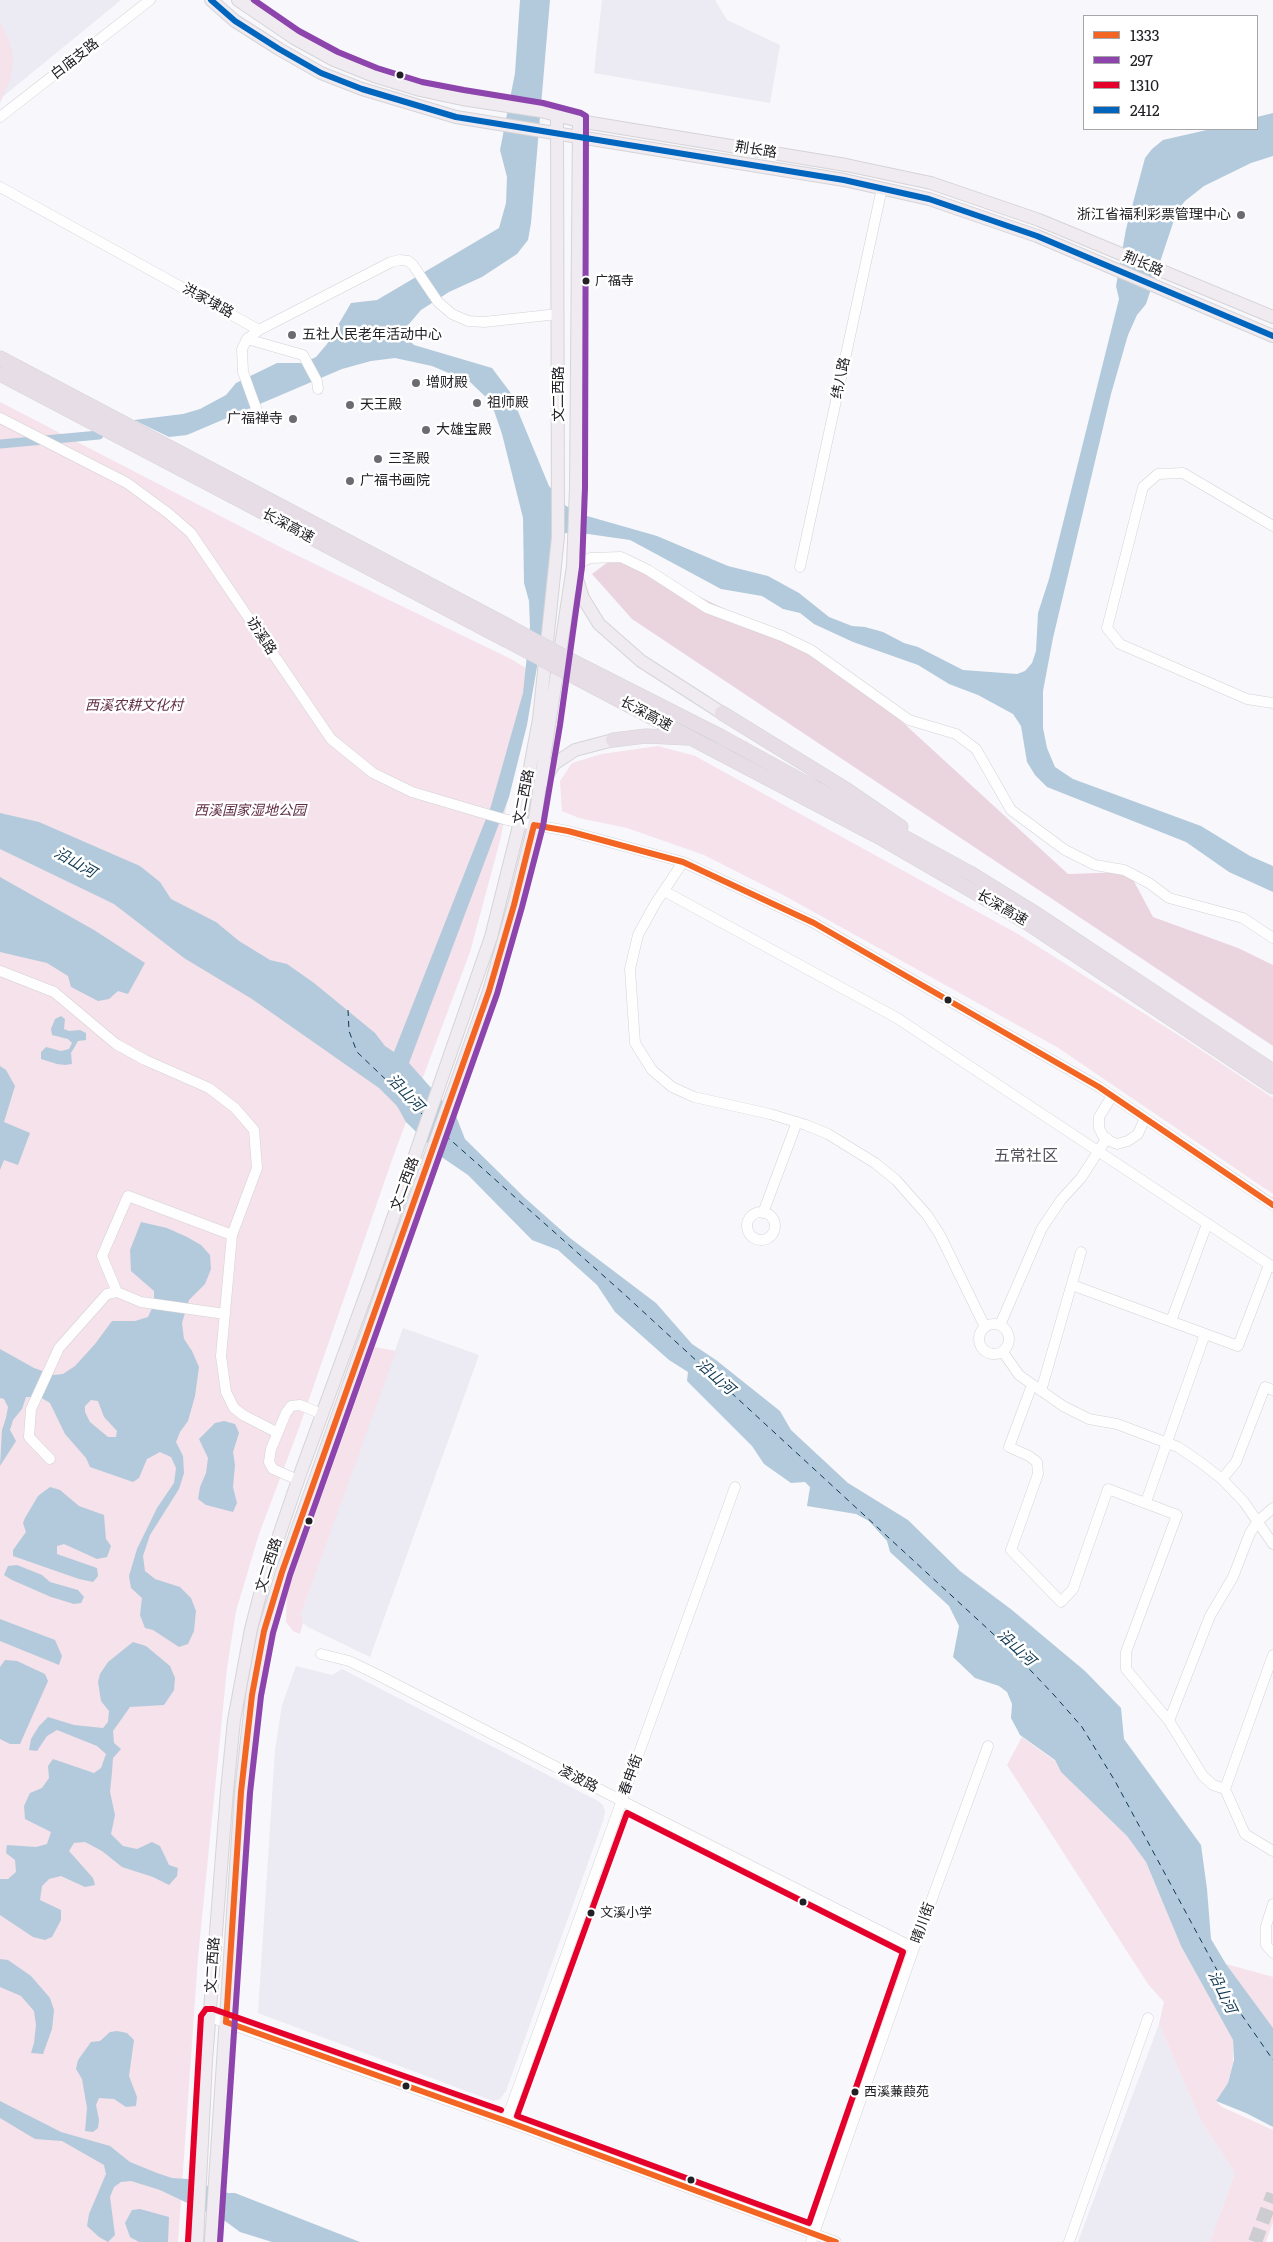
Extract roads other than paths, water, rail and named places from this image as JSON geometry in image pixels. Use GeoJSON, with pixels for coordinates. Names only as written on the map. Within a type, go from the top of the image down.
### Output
{"type":"FeatureCollection","features":[{"type":"Feature","properties":{"kind":"highway","name":"长深高速"},"geometry":{"type":"LineString","coordinates":[[0,358],[576,670],[692,738],[879,837],[1029,924],[1273,1087]]}},
{"type":"Feature","properties":{"kind":"highway","name":"长深高速"},"geometry":{"type":"LineString","coordinates":[[0,374],[507,633]]}},
{"type":"Feature","properties":{"kind":"highway","name":"长深高速"},"geometry":{"type":"LineString","coordinates":[[576,670],[722,737],[970,873],[1046,920],[1273,1071]]}},
{"type":"Feature","properties":{"kind":"highway"},"geometry":{"type":"LineString","coordinates":[[722,713],[847,790],[970,873]]}},
{"type":"Feature","properties":{"kind":"highway"},"geometry":{"type":"LineString","coordinates":[[613,740],[646,736],[692,738]]}},
{"type":"Feature","properties":{"kind":"main road","name":"荆长路"},"geometry":{"type":"LineString","coordinates":[[211,0],[257,36],[321,73],[362,90],[456,117],[496,125],[556,133],[882,188],[929,198],[1037,236],[1273,336]]}},
{"type":"Feature","properties":{"kind":"main road","name":"荆长路"},"geometry":{"type":"LineString","coordinates":[[238,0],[294,38],[334,60],[374,76],[420,90],[502,106],[541,111],[557,117],[846,165],[931,183],[1039,220],[1273,317]]}},
{"type":"Feature","properties":{"kind":"main road","name":"文二西路"},"geometry":{"type":"LineString","coordinates":[[197,2242],[210,2017],[227,1791],[237,1703],[251,1629],[264,1578],[457,1039],[491,937],[520,822],[539,719],[558,537],[557,117]]}},
{"type":"Feature","properties":{"kind":"main road","name":"文二西路"},"geometry":{"type":"LineString","coordinates":[[211,2242],[241,1792],[252,1695],[264,1632],[282,1572],[403,1229],[469,1049],[502,949],[534,824],[573,566],[576,488],[579,121]]}},
{"type":"Feature","properties":{"kind":"main road"},"geometry":{"type":"LineString","coordinates":[[573,566],[583,598],[599,624],[641,661],[722,713]]}},
{"type":"Feature","properties":{"kind":"main road"},"geometry":{"type":"LineString","coordinates":[[540,786],[554,764],[576,750],[613,740]]}},
{"type":"Feature","properties":{"kind":"street","name":"白庙支路"},"geometry":{"type":"LineString","coordinates":[[0,118],[150,0]]}},
{"type":"Feature","properties":{"kind":"street","name":"洪家埭路"},"geometry":{"type":"LineString","coordinates":[[0,187],[259,330]]}},
{"type":"Feature","properties":{"kind":"street","name":"纬八路"},"geometry":{"type":"LineString","coordinates":[[800,567],[882,188]]}},
{"type":"Feature","properties":{"kind":"street"},"geometry":{"type":"LineString","coordinates":[[256,412],[243,372],[242,348],[247,339],[259,330],[391,262],[408,261],[418,270],[438,302],[452,314],[468,322],[558,314]]}},
{"type":"Feature","properties":{"kind":"street"},"geometry":{"type":"LineString","coordinates":[[247,339],[278,350],[303,355],[307,359],[317,385]]}},
{"type":"Feature","properties":{"kind":"street","name":"访溪路"},"geometry":{"type":"LineString","coordinates":[[2,419],[127,484],[168,513],[190,533],[331,739],[373,773],[412,792],[476,812],[507,820],[568,830],[683,862],[814,923],[894,967],[1112,1096]]}},
{"type":"Feature","properties":{"kind":"street"},"geometry":{"type":"LineString","coordinates":[[1273,526],[1183,472],[1158,474],[1143,487],[1107,628],[1120,644],[1247,699],[1273,704]]}},
{"type":"Feature","properties":{"kind":"street"},"geometry":{"type":"LineString","coordinates":[[573,566],[590,558],[621,557],[648,570],[707,608],[782,636],[811,650],[909,720],[956,734],[976,749],[1011,810],[1065,850],[1095,865],[1124,870],[1149,883],[1169,898],[1243,918],[1273,938]]}},
{"type":"Feature","properties":{"kind":"street"},"geometry":{"type":"LineString","coordinates":[[683,862],[638,935],[630,968],[635,1043],[652,1070],[672,1087],[694,1097],[797,1122],[828,1134],[875,1163],[896,1180],[927,1215],[940,1235],[985,1326]]}},
{"type":"Feature","properties":{"kind":"street"},"geometry":{"type":"LineString","coordinates":[[664,891],[897,1018],[1271,1266],[1238,1346],[1072,1285]]}},
{"type":"Feature","properties":{"kind":"street"},"geometry":{"type":"LineString","coordinates":[[0,971],[54,992],[116,1044],[145,1060],[209,1088],[235,1108],[254,1130],[257,1168],[232,1234],[221,1356],[229,1401],[243,1415],[278,1433]]}},
{"type":"Feature","properties":{"kind":"street"},"geometry":{"type":"LineString","coordinates":[[1145,1118],[1138,1134],[1128,1141],[1117,1144],[1107,1138],[1099,1128],[1099,1117],[1112,1096],[1145,1118],[1273,1205]]}},
{"type":"Feature","properties":{"kind":"street"},"geometry":{"type":"LineString","coordinates":[[763,1213],[797,1122]]}},
{"type":"Feature","properties":{"kind":"street"},"geometry":{"type":"LineString","coordinates":[[1000,1325],[1042,1228],[1061,1200],[1081,1178],[1107,1138]]}},
{"type":"Feature","properties":{"kind":"street"},"geometry":{"type":"LineString","coordinates":[[117,1292],[102,1256],[128,1196],[232,1234]]}},
{"type":"Feature","properties":{"kind":"street"},"geometry":{"type":"LineString","coordinates":[[1171,1321],[1207,1224]]}},
{"type":"Feature","properties":{"kind":"street"},"geometry":{"type":"LineString","coordinates":[[1041,1391],[1081,1252]]}},
{"type":"Feature","properties":{"kind":"street"},"geometry":{"type":"LineString","coordinates":[[50,1459],[29,1437],[31,1409],[49,1366],[59,1348],[107,1294],[117,1292],[141,1302],[225,1314]]}},
{"type":"Feature","properties":{"kind":"street"},"geometry":{"type":"LineString","coordinates":[[990,1324],[1000,1325],[1007,1331],[1009,1340],[1003,1352],[989,1354],[981,1348],[978,1339],[985,1326],[990,1324]]}},
{"type":"Feature","properties":{"kind":"street"},"geometry":{"type":"LineString","coordinates":[[1146,1502],[1206,1334]]}},
{"type":"Feature","properties":{"kind":"street"},"geometry":{"type":"LineString","coordinates":[[1003,1352],[1019,1375],[1063,1406],[1089,1419],[1118,1424],[1178,1447],[1222,1479],[1244,1502],[1273,1544]]}},
{"type":"Feature","properties":{"kind":"street"},"geometry":{"type":"LineString","coordinates":[[1032,1385],[1009,1447],[1029,1456],[1037,1462],[1038,1474],[1011,1550],[1061,1602],[1073,1589],[1108,1489],[1177,1515],[1126,1652],[1126,1670],[1169,1721],[1203,1776],[1213,1785],[1224,1789],[1245,1834],[1273,1851]]}},
{"type":"Feature","properties":{"kind":"street"},"geometry":{"type":"LineString","coordinates":[[1222,1479],[1236,1462],[1265,1387],[1273,1390]]}},
{"type":"Feature","properties":{"kind":"street"},"geometry":{"type":"LineString","coordinates":[[298,1480],[273,1469],[268,1462],[278,1433],[291,1406],[300,1405],[322,1414]]}},
{"type":"Feature","properties":{"kind":"street","name":"春申街"},"geometry":{"type":"LineString","coordinates":[[506,2121],[735,1486]]}},
{"type":"Feature","properties":{"kind":"street"},"geometry":{"type":"LineString","coordinates":[[1169,1721],[1210,1616],[1233,1577],[1250,1534],[1258,1521],[1273,1508]]}},
{"type":"Feature","properties":{"kind":"street","name":"凌波路"},"geometry":{"type":"LineString","coordinates":[[321,1654],[349,1661],[378,1675],[622,1801],[914,1948]]}},
{"type":"Feature","properties":{"kind":"street"},"geometry":{"type":"LineString","coordinates":[[1224,1789],[1273,1655]]}},
{"type":"Feature","properties":{"kind":"street","name":"晴川街"},"geometry":{"type":"LineString","coordinates":[[813,2238],[914,1948],[988,1746]]}},
{"type":"Feature","properties":{"kind":"street"},"geometry":{"type":"LineString","coordinates":[[1273,1904],[1266,1926],[1266,1945],[1273,1953]]}},
{"type":"Feature","properties":{"kind":"street"},"geometry":{"type":"LineString","coordinates":[[210,2017],[506,2121],[813,2238],[836,2242]]}},
{"type":"Feature","properties":{"kind":"street"},"geometry":{"type":"LineString","coordinates":[[1069,2242],[1148,2018]]}},
{"type":"Feature","properties":{"kind":"water","name":"沿山河"},"geometry":{"type":"Polygon","coordinates":[[[520,0],[550,0],[528,240],[517,254],[482,277],[449,292],[421,310],[409,324],[405,336],[414,345],[492,368],[510,392],[549,486],[566,506],[587,516],[657,536],[728,566],[768,576],[799,593],[829,617],[852,626],[883,632],[963,670],[1017,674],[1025,671],[1032,663],[1036,651],[1038,613],[1049,579],[1119,299],[1116,286],[1126,229],[1145,158],[1163,140],[1207,130],[1258,130],[1258,117],[1273,113],[1273,156],[1251,163],[1204,186],[1185,201],[1177,211],[1146,304],[1137,315],[1128,335],[1111,394],[1053,638],[1043,691],[1043,728],[1047,748],[1055,767],[1073,779],[1201,826],[1250,856],[1273,866],[1273,892],[1229,872],[1186,842],[1047,787],[1035,775],[1027,762],[1021,726],[1013,714],[978,695],[949,684],[918,665],[853,642],[814,624],[800,613],[783,609],[762,596],[721,589],[630,540],[588,534],[561,533],[552,541],[544,626],[527,725],[509,797],[409,1063],[456,1116],[465,1139],[525,1198],[570,1238],[656,1303],[692,1344],[716,1360],[780,1411],[791,1430],[848,1483],[908,1520],[960,1571],[1012,1610],[1085,1671],[1121,1708],[1124,1739],[1201,1845],[1211,1939],[1226,1964],[1273,2028],[1273,2127],[1246,2113],[1216,2101],[1228,2083],[1234,2060],[1233,2040],[1181,1946],[1146,1862],[1127,1836],[1061,1772],[1055,1760],[1020,1735],[1011,1718],[1012,1704],[1007,1692],[999,1686],[975,1678],[953,1657],[959,1626],[949,1606],[890,1552],[887,1541],[869,1521],[856,1514],[807,1506],[810,1487],[805,1482],[791,1483],[764,1464],[752,1446],[687,1381],[688,1372],[669,1360],[615,1312],[597,1285],[558,1250],[532,1240],[468,1175],[443,1158],[406,1122],[397,1106],[379,1088],[252,999],[184,958],[114,904],[0,849],[0,813],[39,822],[140,866],[160,882],[171,899],[216,922],[239,941],[270,960],[287,964],[314,983],[375,1033],[385,1046],[394,1052],[491,806],[523,693],[530,626],[529,601],[524,583],[523,518],[502,434],[491,402],[470,382],[432,366],[395,358],[371,361],[342,369],[187,435],[169,437],[134,420],[183,414],[200,409],[226,395],[236,383],[277,363],[303,363],[316,357],[327,344],[351,303],[377,300],[499,228],[506,203],[507,177],[500,150],[515,73],[520,0]]]}},
{"type":"Feature","properties":{"kind":"water"},"geometry":{"type":"Polygon","coordinates":[[[0,877],[94,930],[145,963],[128,994],[118,991],[109,999],[98,1001],[71,987],[68,976],[47,963],[0,952],[0,877]]]}},
{"type":"Feature","properties":{"kind":"water"},"geometry":{"type":"Polygon","coordinates":[[[61,1016],[65,1019],[64,1029],[69,1031],[80,1030],[86,1033],[86,1040],[78,1041],[71,1053],[72,1064],[57,1064],[41,1059],[41,1052],[46,1047],[61,1051],[69,1049],[72,1043],[68,1039],[52,1035],[51,1029],[55,1019],[61,1016]]]}},
{"type":"Feature","properties":{"kind":"water"},"geometry":{"type":"Polygon","coordinates":[[[0,1066],[6,1070],[15,1086],[4,1122],[30,1133],[18,1165],[4,1160],[0,1170],[0,1066]]]}},
{"type":"Feature","properties":{"kind":"water"},"geometry":{"type":"Polygon","coordinates":[[[141,1222],[167,1228],[187,1237],[201,1245],[210,1255],[211,1269],[205,1284],[189,1300],[182,1323],[184,1339],[199,1367],[195,1396],[188,1421],[176,1442],[183,1456],[184,1473],[179,1489],[150,1535],[143,1556],[145,1571],[155,1579],[180,1587],[191,1598],[196,1611],[194,1631],[188,1644],[179,1647],[153,1630],[145,1628],[140,1615],[142,1598],[131,1588],[129,1576],[137,1549],[157,1508],[174,1483],[176,1468],[171,1457],[160,1452],[147,1459],[139,1478],[133,1482],[90,1467],[86,1458],[65,1434],[50,1403],[40,1397],[26,1397],[22,1409],[13,1420],[10,1430],[16,1441],[0,1466],[2,1430],[8,1407],[4,1399],[0,1398],[0,1349],[34,1368],[54,1375],[63,1374],[75,1366],[112,1321],[135,1321],[148,1317],[154,1304],[154,1291],[131,1271],[130,1250],[141,1222]],[[91,1400],[85,1406],[85,1412],[90,1422],[108,1437],[116,1437],[117,1431],[104,1417],[98,1401],[91,1400]]]}},
{"type":"Feature","properties":{"kind":"water"},"geometry":{"type":"Polygon","coordinates":[[[224,1421],[235,1424],[239,1433],[233,1452],[235,1465],[233,1487],[237,1503],[233,1512],[206,1505],[198,1499],[200,1487],[206,1473],[208,1458],[199,1439],[215,1423],[224,1421]]]}},
{"type":"Feature","properties":{"kind":"water"},"geometry":{"type":"Polygon","coordinates":[[[50,1487],[60,1490],[79,1506],[104,1515],[106,1539],[111,1546],[107,1557],[97,1559],[64,1544],[57,1546],[57,1554],[97,1568],[98,1576],[93,1582],[13,1556],[13,1550],[26,1532],[23,1523],[25,1518],[38,1496],[50,1487]]]}},
{"type":"Feature","properties":{"kind":"water"},"geometry":{"type":"Polygon","coordinates":[[[17,1565],[42,1575],[50,1582],[78,1590],[84,1597],[81,1603],[74,1604],[51,1597],[4,1575],[8,1566],[17,1565]]]}},
{"type":"Feature","properties":{"kind":"water"},"geometry":{"type":"Polygon","coordinates":[[[0,1619],[55,1640],[62,1656],[59,1665],[0,1641],[0,1619]]]}},
{"type":"Feature","properties":{"kind":"water"},"geometry":{"type":"Polygon","coordinates":[[[133,1642],[146,1646],[170,1666],[175,1678],[174,1690],[164,1705],[130,1707],[113,1731],[114,1743],[121,1749],[113,1758],[110,1792],[115,1815],[111,1834],[123,1846],[137,1849],[152,1842],[160,1846],[169,1865],[178,1868],[177,1876],[169,1885],[153,1877],[122,1867],[102,1851],[85,1842],[74,1843],[69,1851],[93,1878],[95,1885],[85,1887],[61,1876],[49,1879],[42,1886],[40,1900],[61,1910],[61,1920],[52,1937],[45,1940],[33,1937],[0,1915],[0,1879],[8,1879],[16,1872],[15,1860],[6,1853],[7,1845],[36,1847],[47,1844],[51,1832],[25,1819],[24,1806],[30,1793],[42,1788],[49,1778],[48,1766],[53,1759],[94,1773],[101,1768],[106,1754],[97,1746],[57,1730],[47,1736],[37,1751],[29,1750],[31,1739],[39,1726],[48,1717],[74,1725],[103,1728],[108,1722],[109,1711],[101,1701],[98,1682],[100,1674],[108,1662],[133,1642]]]}},
{"type":"Feature","properties":{"kind":"water"},"geometry":{"type":"Polygon","coordinates":[[[5,1660],[17,1661],[45,1674],[48,1681],[20,1744],[10,1744],[0,1739],[0,1667],[5,1660]]]}},
{"type":"Feature","properties":{"kind":"water"},"geometry":{"type":"Polygon","coordinates":[[[0,1959],[8,1960],[31,1976],[50,1998],[54,2010],[52,2029],[43,2054],[31,2053],[36,2025],[34,2011],[21,1996],[0,1987],[0,1959]]]}},
{"type":"Feature","properties":{"kind":"water"},"geometry":{"type":"Polygon","coordinates":[[[110,2032],[127,2033],[134,2040],[129,2076],[137,2097],[136,2106],[126,2107],[114,2099],[99,2098],[96,2105],[99,2120],[98,2128],[93,2132],[85,2131],[87,2108],[82,2079],[76,2069],[78,2060],[91,2042],[100,2041],[110,2032]]]}},
{"type":"Feature","properties":{"kind":"water"},"geometry":{"type":"Polygon","coordinates":[[[0,2101],[61,2132],[110,2146],[130,2162],[157,2173],[172,2178],[188,2179],[228,2193],[235,2193],[360,2242],[272,2242],[240,2232],[225,2221],[160,2190],[131,2181],[121,2182],[114,2187],[110,2197],[115,2235],[108,2242],[87,2226],[89,2214],[106,2174],[104,2165],[62,2141],[35,2139],[0,2118],[0,2101]]]}},
{"type":"Feature","properties":{"kind":"water"},"geometry":{"type":"Polygon","coordinates":[[[140,2209],[169,2217],[168,2242],[139,2242],[130,2237],[125,2223],[132,2210],[140,2209]]]}},
{"type":"Feature","properties":{"kind":"waterway"},"geometry":{"type":"LineString","coordinates":[[0,444],[99,435]]}},
{"type":"Feature","properties":{"kind":"tunnel"},"geometry":{"type":"LineString","coordinates":[[1255,2242],[1273,2194]]}},
{"type":"Feature","properties":{"kind":"place","name":"浙江省福利彩票管理中心"},"geometry":{"type":"Point","coordinates":[1241,215]}},
{"type":"Feature","properties":{"kind":"place","name":"广福寺"},"geometry":{"type":"Point","coordinates":[586,281]}},
{"type":"Feature","properties":{"kind":"place","name":"五社人民老年活动中心"},"geometry":{"type":"Point","coordinates":[292,335]}},
{"type":"Feature","properties":{"kind":"place","name":"增财殿"},"geometry":{"type":"Point","coordinates":[416,383]}},
{"type":"Feature","properties":{"kind":"place","name":"祖师殿"},"geometry":{"type":"Point","coordinates":[477,403]}},
{"type":"Feature","properties":{"kind":"place","name":"天王殿"},"geometry":{"type":"Point","coordinates":[350,405]}},
{"type":"Feature","properties":{"kind":"place","name":"广福禅寺"},"geometry":{"type":"Point","coordinates":[293,419]}},
{"type":"Feature","properties":{"kind":"place","name":"大雄宝殿"},"geometry":{"type":"Point","coordinates":[426,430]}},
{"type":"Feature","properties":{"kind":"place","name":"三圣殿"},"geometry":{"type":"Point","coordinates":[378,459]}},
{"type":"Feature","properties":{"kind":"place","name":"广福书画院"},"geometry":{"type":"Point","coordinates":[350,481]}},
{"type":"Feature","properties":{"kind":"place","name":"文溪小学"},"geometry":{"type":"Point","coordinates":[591,1913]}},
{"type":"Feature","properties":{"kind":"place","name":"西溪蒹葭苑"},"geometry":{"type":"Point","coordinates":[855,2092]}},
{"type":"Feature","properties":{"kind":"district","name":"五常社区"},"geometry":{"type":"Point","coordinates":[1026,1156]}},
{"type":"Feature","properties":{"kind":"park label","name":"西溪农耕文化村"},"geometry":{"type":"Point","coordinates":[134,706]}},
{"type":"Feature","properties":{"kind":"park label","name":"西溪国家湿地公园"},"geometry":{"type":"Point","coordinates":[250,811]}}]}
